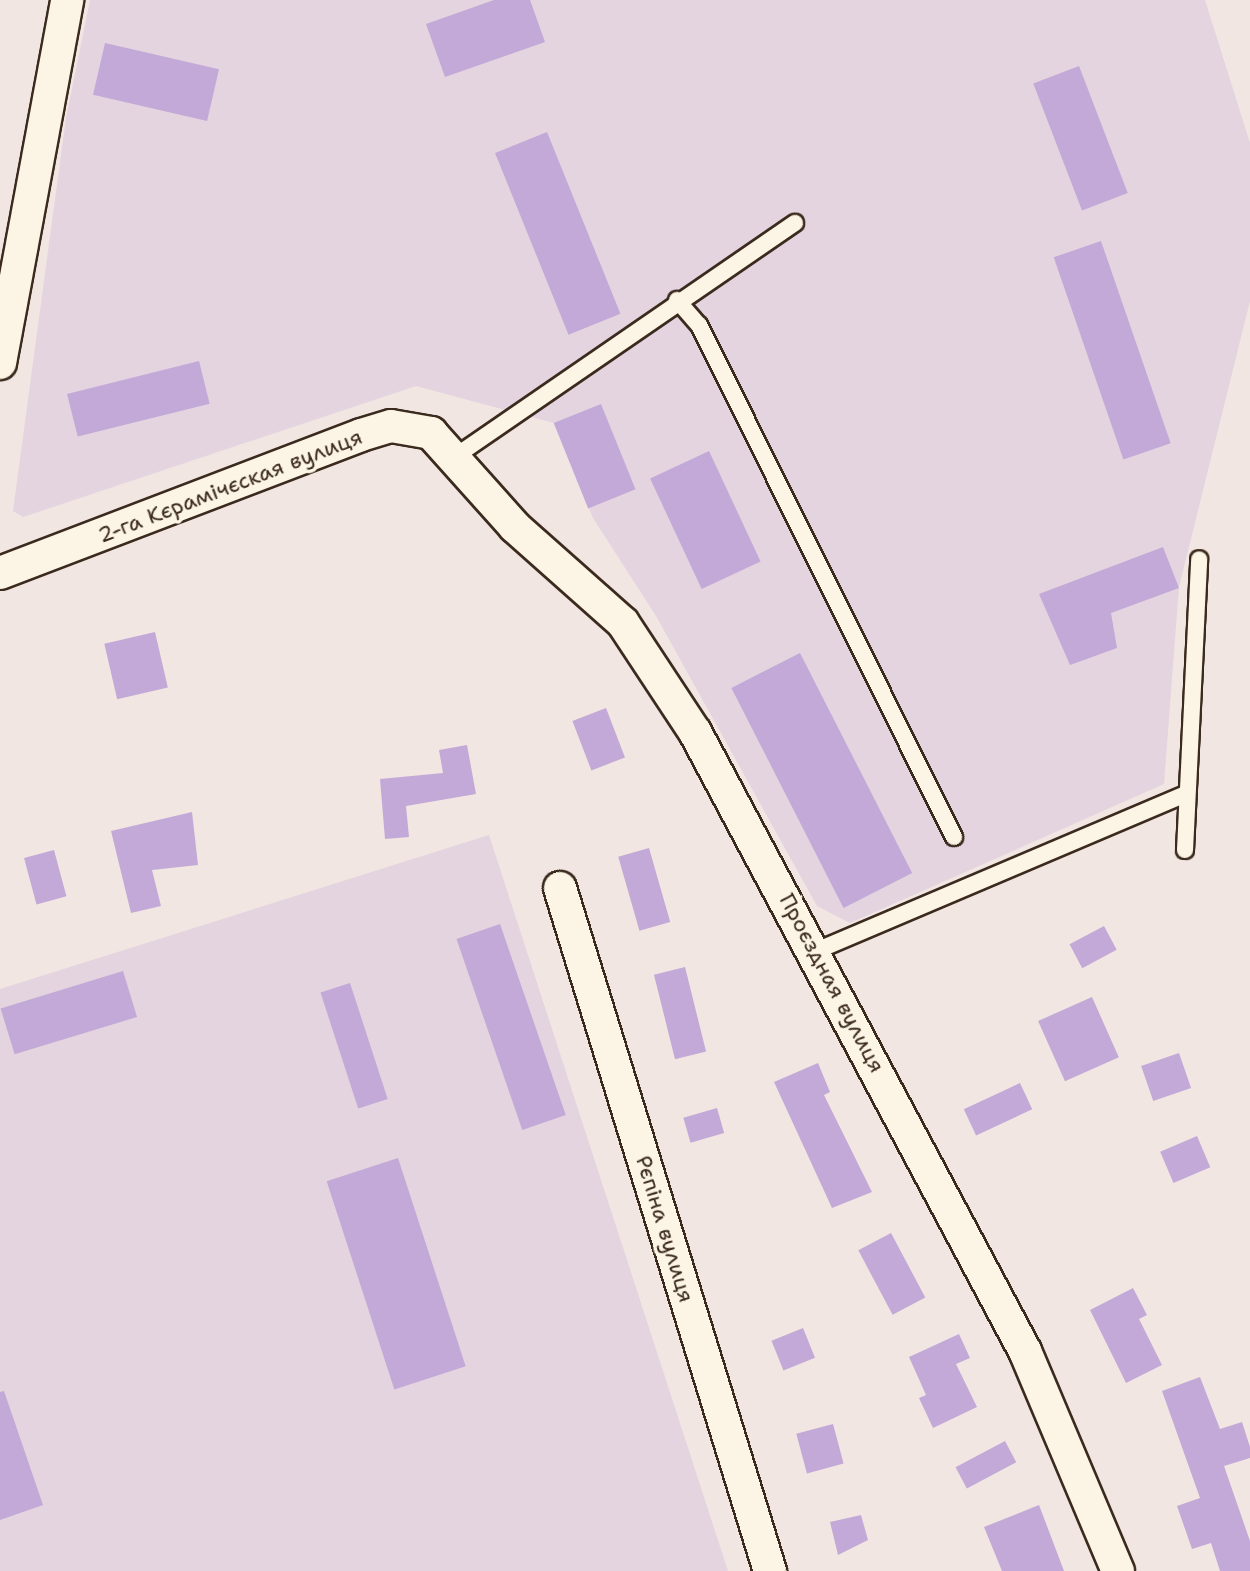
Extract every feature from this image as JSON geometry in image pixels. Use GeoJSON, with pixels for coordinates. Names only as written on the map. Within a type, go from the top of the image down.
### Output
{"type":"FeatureCollection","features":[{"type":"Feature","properties":{"kind":"street"},"geometry":{"type":"LineString","coordinates":[[0,363],[67,0]]}},
{"type":"Feature","properties":{"kind":"street","name":"2-га Кєрамічєская вулиця"},"geometry":{"type":"LineString","coordinates":[[0,573],[391,426],[431,433],[453,458]]}},
{"type":"Feature","properties":{"kind":"street","name":"Проєздная вулиця"},"geometry":{"type":"LineString","coordinates":[[453,458],[515,527],[623,623],[695,732],[816,951],[1025,1351],[1118,1571]]}},
{"type":"Feature","properties":{"kind":"street","name":"Рєпіна вулиця"},"geometry":{"type":"LineString","coordinates":[[560,888],[770,1571]]}},
{"type":"Feature","properties":{"kind":"lane"},"geometry":{"type":"LineString","coordinates":[[453,458],[677,300],[795,223]]}},
{"type":"Feature","properties":{"kind":"lane"},"geometry":{"type":"LineString","coordinates":[[677,300],[699,325],[954,837]]}},
{"type":"Feature","properties":{"kind":"lane"},"geometry":{"type":"LineString","coordinates":[[1185,850],[1185,794],[1199,559]]}},
{"type":"Feature","properties":{"kind":"lane"},"geometry":{"type":"LineString","coordinates":[[816,951],[1185,794]]}},
{"type":"Feature","properties":{"kind":"shaded area"},"geometry":{"type":"Polygon","coordinates":[[[90,0],[1205,0],[1250,143],[1250,301],[1179,587],[1164,784],[850,923],[817,906],[656,616],[593,518],[554,423],[416,386],[23,517],[13,511],[66,118],[90,0]]]}},
{"type":"Feature","properties":{"kind":"shaded area"},"geometry":{"type":"Polygon","coordinates":[[[489,835],[728,1571],[0,1571],[0,989],[489,835]]]}},
{"type":"Feature","properties":{"kind":"building"},"geometry":{"type":"Polygon","coordinates":[[[494,0],[530,0],[545,42],[445,77],[426,24],[494,0]]]}},
{"type":"Feature","properties":{"kind":"building"},"geometry":{"type":"Polygon","coordinates":[[[105,43],[219,69],[207,121],[93,95],[105,43]]]}},
{"type":"Feature","properties":{"kind":"building"},"geometry":{"type":"Polygon","coordinates":[[[1079,66],[1128,193],[1082,211],[1033,84],[1079,66]]]}},
{"type":"Feature","properties":{"kind":"building"},"geometry":{"type":"Polygon","coordinates":[[[547,132],[620,314],[569,335],[495,153],[547,132]]]}},
{"type":"Feature","properties":{"kind":"building"},"geometry":{"type":"Polygon","coordinates":[[[1101,241],[1171,443],[1123,460],[1054,257],[1101,241]]]}},
{"type":"Feature","properties":{"kind":"building"},"geometry":{"type":"Polygon","coordinates":[[[199,361],[210,404],[78,437],[67,394],[199,361]]]}},
{"type":"Feature","properties":{"kind":"building"},"geometry":{"type":"Polygon","coordinates":[[[601,404],[635,489],[588,508],[554,423],[601,404]]]}},
{"type":"Feature","properties":{"kind":"building"},"geometry":{"type":"Polygon","coordinates":[[[709,451],[761,562],[702,589],[650,478],[709,451]]]}},
{"type":"Feature","properties":{"kind":"building"},"geometry":{"type":"Polygon","coordinates":[[[1163,547],[1179,588],[1111,613],[1117,648],[1070,665],[1039,594],[1163,547]]]}},
{"type":"Feature","properties":{"kind":"building"},"geometry":{"type":"Polygon","coordinates":[[[155,632],[168,688],[117,699],[104,644],[155,632]]]}},
{"type":"Feature","properties":{"kind":"building"},"geometry":{"type":"Polygon","coordinates":[[[800,653],[912,873],[844,908],[731,688],[800,653]]]}},
{"type":"Feature","properties":{"kind":"building"},"geometry":{"type":"Polygon","coordinates":[[[606,708],[625,757],[591,770],[572,721],[606,708]]]}},
{"type":"Feature","properties":{"kind":"building"},"geometry":{"type":"Polygon","coordinates":[[[467,745],[476,794],[406,806],[409,837],[385,839],[380,779],[443,773],[439,750],[467,745]]]}},
{"type":"Feature","properties":{"kind":"building"},"geometry":{"type":"Polygon","coordinates":[[[192,812],[198,865],[152,870],[161,906],[131,913],[111,831],[192,812]]]}},
{"type":"Feature","properties":{"kind":"building"},"geometry":{"type":"Polygon","coordinates":[[[649,848],[670,922],[639,931],[618,857],[649,848]]]}},
{"type":"Feature","properties":{"kind":"building"},"geometry":{"type":"Polygon","coordinates":[[[54,850],[66,896],[36,904],[24,858],[54,850]]]}},
{"type":"Feature","properties":{"kind":"building"},"geometry":{"type":"Polygon","coordinates":[[[500,924],[566,1115],[522,1130],[457,939],[500,924]]]}},
{"type":"Feature","properties":{"kind":"building"},"geometry":{"type":"Polygon","coordinates":[[[1104,926],[1117,950],[1082,968],[1070,944],[1104,926]]]}},
{"type":"Feature","properties":{"kind":"building"},"geometry":{"type":"Polygon","coordinates":[[[685,967],[706,1051],[675,1059],[654,975],[685,967]]]}},
{"type":"Feature","properties":{"kind":"building"},"geometry":{"type":"Polygon","coordinates":[[[123,971],[137,1017],[15,1054],[1,1008],[123,971]]]}},
{"type":"Feature","properties":{"kind":"building"},"geometry":{"type":"Polygon","coordinates":[[[350,983],[388,1099],[358,1109],[321,993],[350,983]]]}},
{"type":"Feature","properties":{"kind":"building"},"geometry":{"type":"Polygon","coordinates":[[[1092,997],[1119,1057],[1065,1081],[1038,1021],[1092,997]]]}},
{"type":"Feature","properties":{"kind":"building"},"geometry":{"type":"Polygon","coordinates":[[[1179,1053],[1191,1088],[1153,1101],[1141,1066],[1179,1053]]]}},
{"type":"Feature","properties":{"kind":"building"},"geometry":{"type":"Polygon","coordinates":[[[818,1063],[830,1092],[824,1095],[872,1192],[832,1208],[774,1082],[818,1063]]]}},
{"type":"Feature","properties":{"kind":"building"},"geometry":{"type":"Polygon","coordinates":[[[1020,1083],[1032,1109],[976,1135],[964,1109],[1020,1083]]]}},
{"type":"Feature","properties":{"kind":"building"},"geometry":{"type":"Polygon","coordinates":[[[717,1108],[724,1133],[691,1143],[683,1118],[717,1108]]]}},
{"type":"Feature","properties":{"kind":"building"},"geometry":{"type":"Polygon","coordinates":[[[1197,1136],[1210,1167],[1173,1183],[1160,1152],[1197,1136]]]}},
{"type":"Feature","properties":{"kind":"building"},"geometry":{"type":"Polygon","coordinates":[[[398,1158],[466,1366],[394,1389],[327,1181],[398,1158]]]}},
{"type":"Feature","properties":{"kind":"building"},"geometry":{"type":"Polygon","coordinates":[[[891,1233],[925,1297],[893,1315],[858,1250],[891,1233]]]}},
{"type":"Feature","properties":{"kind":"building"},"geometry":{"type":"Polygon","coordinates":[[[1133,1288],[1147,1315],[1139,1319],[1162,1365],[1126,1383],[1090,1310],[1133,1288]]]}},
{"type":"Feature","properties":{"kind":"building"},"geometry":{"type":"Polygon","coordinates":[[[803,1328],[815,1358],[783,1370],[771,1341],[803,1328]]]}},
{"type":"Feature","properties":{"kind":"building"},"geometry":{"type":"Polygon","coordinates":[[[959,1334],[970,1358],[956,1364],[977,1407],[933,1428],[919,1398],[926,1395],[909,1357],[959,1334]]]}},
{"type":"Feature","properties":{"kind":"building"},"geometry":{"type":"Polygon","coordinates":[[[1200,1377],[1220,1429],[1242,1422],[1250,1447],[1250,1458],[1224,1466],[1250,1541],[1250,1571],[1220,1571],[1211,1543],[1192,1549],[1177,1506],[1200,1498],[1162,1391],[1200,1377]]]}},
{"type":"Feature","properties":{"kind":"building"},"geometry":{"type":"Polygon","coordinates":[[[4,1391],[43,1505],[0,1520],[0,1392],[4,1391]]]}},
{"type":"Feature","properties":{"kind":"building"},"geometry":{"type":"Polygon","coordinates":[[[833,1424],[844,1464],[807,1473],[796,1434],[833,1424]]]}},
{"type":"Feature","properties":{"kind":"building"},"geometry":{"type":"Polygon","coordinates":[[[1005,1441],[1016,1462],[967,1488],[956,1467],[1005,1441]]]}},
{"type":"Feature","properties":{"kind":"building"},"geometry":{"type":"Polygon","coordinates":[[[1039,1505],[1064,1571],[1002,1571],[984,1527],[1039,1505]]]}},
{"type":"Feature","properties":{"kind":"building"},"geometry":{"type":"Polygon","coordinates":[[[861,1515],[868,1540],[838,1555],[830,1522],[861,1515]]]}}]}
